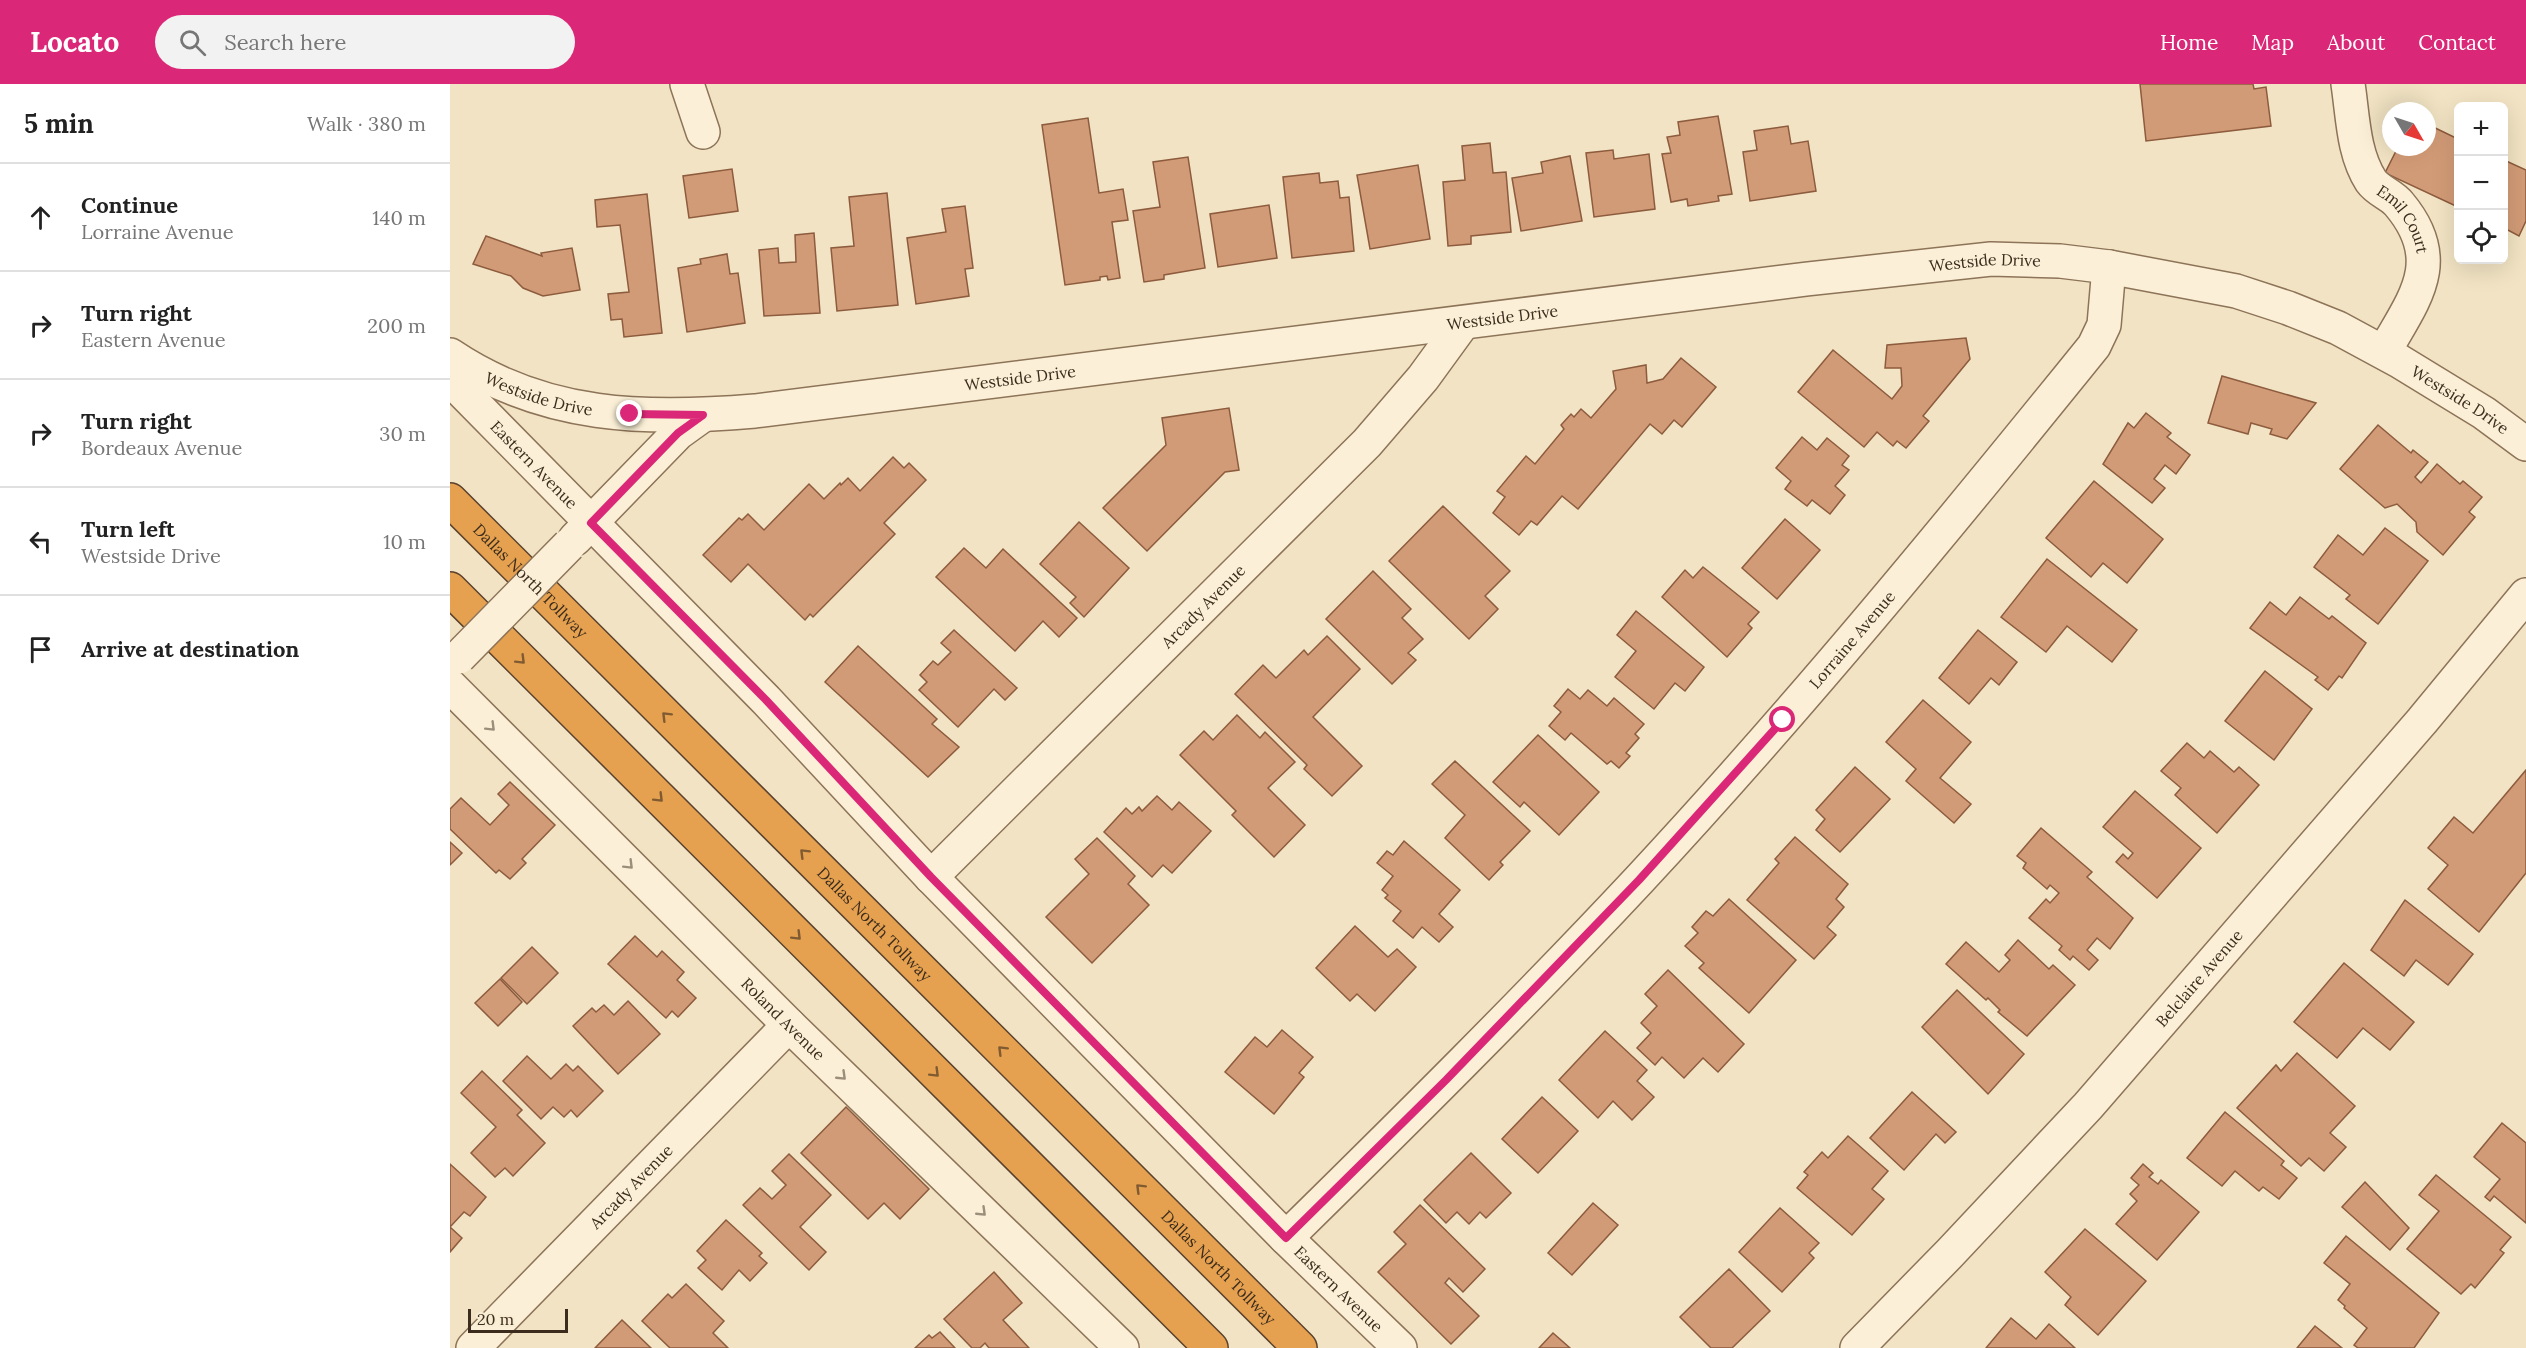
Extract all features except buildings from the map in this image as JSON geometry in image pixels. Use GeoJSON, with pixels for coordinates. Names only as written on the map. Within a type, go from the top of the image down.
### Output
{"type":"FeatureCollection","features":[{"type":"Feature","properties":{"kind":"highway","name":"Dallas North Tollway"},"geometry":{"type":"LineString","coordinates":[[450,500],[1300,1348]]}},
{"type":"Feature","properties":{"kind":"highway"},"geometry":{"type":"LineString","coordinates":[[450,589],[1211,1348]]}},
{"type":"Feature","properties":{"kind":"street"},"geometry":{"type":"LineString","coordinates":[[687,84],[703,132]]}},
{"type":"Feature","properties":{"kind":"street","name":"Emil Court"},"geometry":{"type":"LineString","coordinates":[[2348,84],[2358,156],[2372,183],[2398,202],[2420,233],[2424,263],[2418,293],[2384,352]]}},
{"type":"Feature","properties":{"kind":"street","name":"Westside Drive"},"geometry":{"type":"LineString","coordinates":[[450,355],[493,380],[534,398],[576,408],[630,414],[703,415],[767,410],[1807,279],[1991,260],[2060,261],[2109,267],[2236,291],[2338,328],[2384,352],[2484,413],[2526,444]]}},
{"type":"Feature","properties":{"kind":"street","name":"Lorraine Avenue"},"geometry":{"type":"LineString","coordinates":[[1286,1238],[1446,1080],[1639,880],[1783,720],[1954,520],[2094,346],[2104,325],[2109,267]]}},
{"type":"Feature","properties":{"kind":"street","name":"Arcady Avenue"},"geometry":{"type":"LineString","coordinates":[[931,877],[1367,442],[1423,378],[1463,323]]}},
{"type":"Feature","properties":{"kind":"street","name":"Eastern Avenue"},"geometry":{"type":"LineString","coordinates":[[450,379],[580,534],[766,700],[931,877],[1286,1238],[1400,1348]]}},
{"type":"Feature","properties":{"kind":"street"},"geometry":{"type":"LineString","coordinates":[[453,669],[678,433],[703,415]]}},
{"type":"Feature","properties":{"kind":"street","name":"Belclaire Avenue"},"geometry":{"type":"LineString","coordinates":[[1857,1348],[2088,1106],[2422,721],[2526,595]]}},
{"type":"Feature","properties":{"kind":"street","name":"Roland Avenue"},"geometry":{"type":"LineString","coordinates":[[453,669],[789,1025],[1122,1348]]}},
{"type":"Feature","properties":{"kind":"street","name":"Arcady Avenue"},"geometry":{"type":"LineString","coordinates":[[473,1348],[789,1025]]}},
{"type":"Feature","properties":{"kind":"route"},"geometry":{"type":"LineString","coordinates":[[630,414],[703,415],[678,433],[591,523],[766,700],[931,877],[1286,1238],[1446,1080],[1639,880],[1783,720]]}}]}
